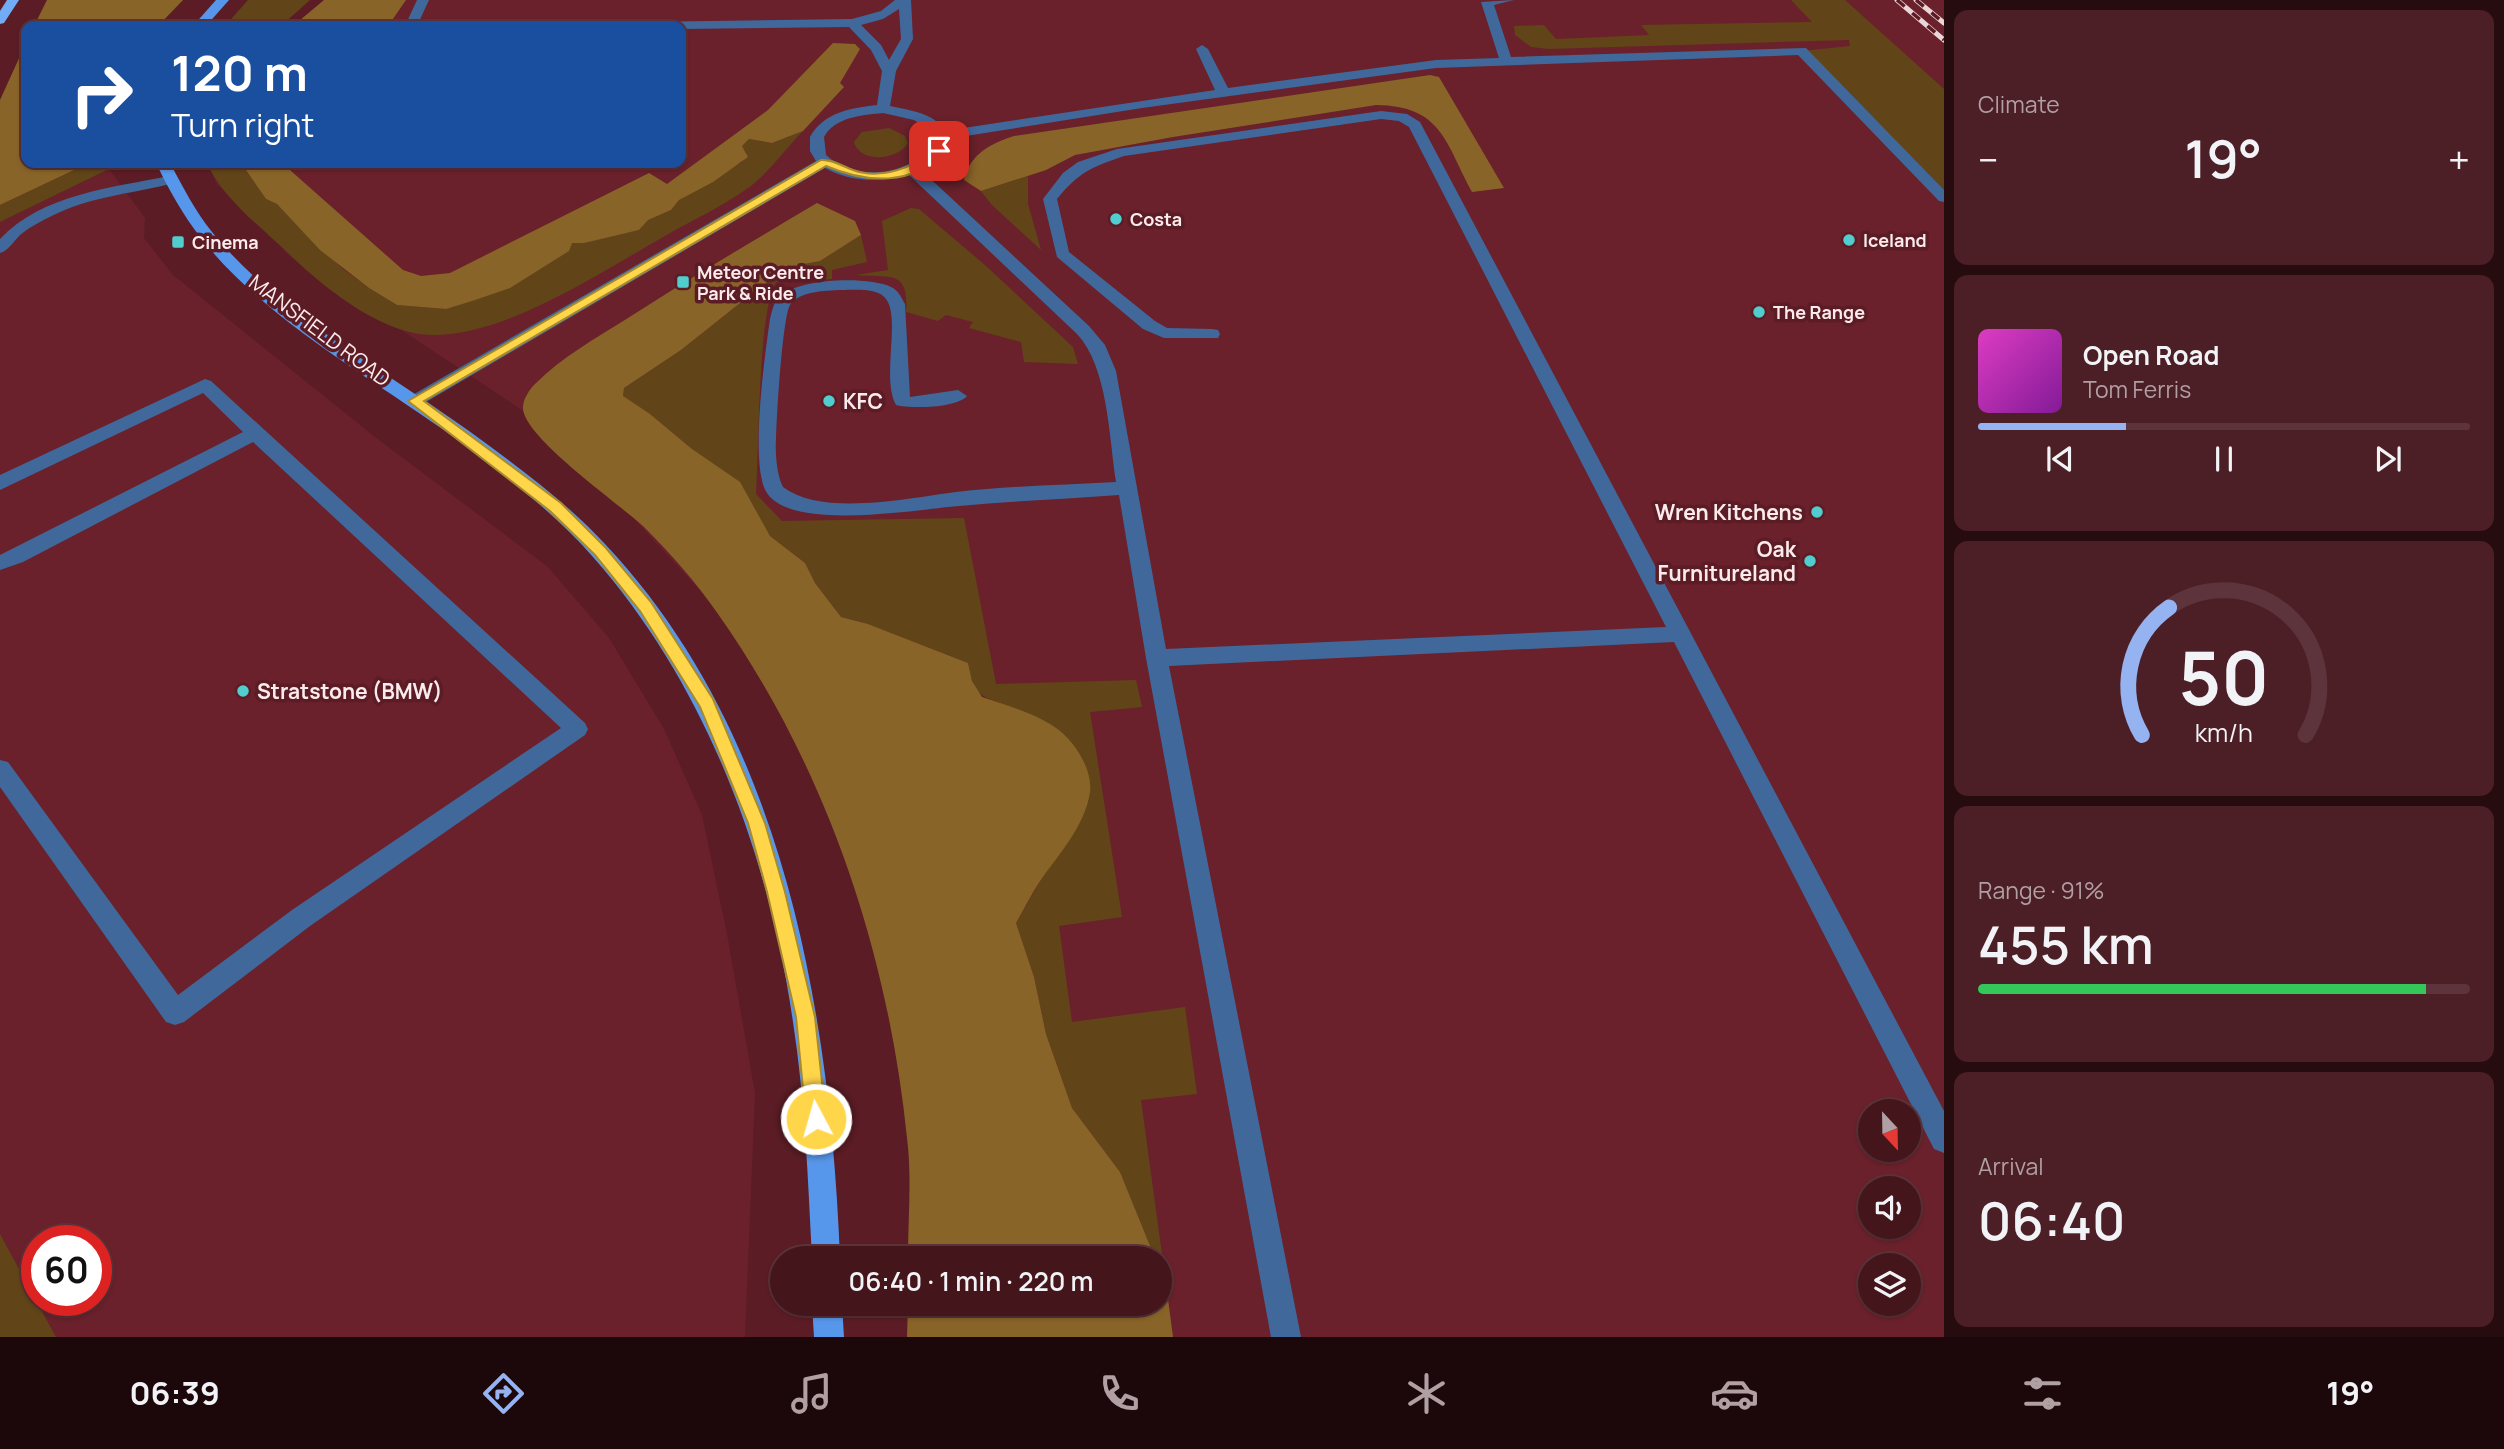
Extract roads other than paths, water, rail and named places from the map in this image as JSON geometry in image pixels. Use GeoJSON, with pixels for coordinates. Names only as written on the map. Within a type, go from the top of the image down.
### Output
{"type":"FeatureCollection","features":[{"type":"Feature","properties":{"kind":"highway"},"geometry":{"type":"LineString","coordinates":[[0,20],[13,0]]}},
{"type":"Feature","properties":{"kind":"main road"},"geometry":{"type":"LineString","coordinates":[[204,21],[223,0]]}},
{"type":"Feature","properties":{"kind":"main road","name":"MANSFIELD ROAD"},"geometry":{"type":"LineString","coordinates":[[166,171],[178,199],[194,222],[277,302],[415,401],[555,507],[600,552],[646,606],[707,704],[757,823],[806,1017],[822,1184],[825,1246]]}},
{"type":"Feature","properties":{"kind":"main road"},"geometry":{"type":"LineString","coordinates":[[828,1316],[829,1337]]}},
{"type":"Feature","properties":{"kind":"street"},"geometry":{"type":"LineString","coordinates":[[413,21],[423,0]]}},
{"type":"Feature","properties":{"kind":"street"},"geometry":{"type":"LineString","coordinates":[[686,25],[852,23],[876,18],[903,0]]}},
{"type":"Feature","properties":{"kind":"street"},"geometry":{"type":"LineString","coordinates":[[883,109],[889,71],[907,39],[903,0]]}},
{"type":"Feature","properties":{"kind":"street"},"geometry":{"type":"LineString","coordinates":[[1506,61],[1486,1],[1507,0]]}},
{"type":"Feature","properties":{"kind":"street"},"geometry":{"type":"LineString","coordinates":[[852,23],[876,48],[889,71]]}},
{"type":"Feature","properties":{"kind":"street"},"geometry":{"type":"LineString","coordinates":[[1202,49],[1224,94]]}},
{"type":"Feature","properties":{"kind":"street"},"geometry":{"type":"LineString","coordinates":[[941,136],[1142,104],[1436,64],[1801,51],[1944,198]]}},
{"type":"Feature","properties":{"kind":"street"},"geometry":{"type":"LineString","coordinates":[[883,109],[921,117],[934,125],[941,136],[939,151],[933,159],[912,170],[894,175],[855,174],[825,162],[817,152],[815,142],[820,131],[830,122],[845,115],[883,109]]}},
{"type":"Feature","properties":{"kind":"street"},"geometry":{"type":"LineString","coordinates":[[1212,334],[1164,333],[1149,325],[1062,254],[1050,199],[1068,176],[1100,158],[1149,147],[1381,115],[1402,117],[1415,124],[1944,1139]]}},
{"type":"Feature","properties":{"kind":"street"},"geometry":{"type":"LineString","coordinates":[[415,401],[825,162]]}},
{"type":"Feature","properties":{"kind":"street"},"geometry":{"type":"LineString","coordinates":[[912,170],[1097,345],[1107,371],[1156,658],[1286,1337]]}},
{"type":"Feature","properties":{"kind":"street"},"geometry":{"type":"LineString","coordinates":[[0,248],[29,222],[55,209],[166,171]]}},
{"type":"Feature","properties":{"kind":"street"},"geometry":{"type":"LineString","coordinates":[[958,396],[913,403],[902,401],[896,363],[897,306],[894,296],[887,290],[876,286],[813,288],[792,295],[783,302],[773,383],[768,478],[777,494],[801,506],[832,509],[1126,488]]}},
{"type":"Feature","properties":{"kind":"street"},"geometry":{"type":"LineString","coordinates":[[0,483],[205,385],[577,729],[302,918],[174,1013],[0,769]]}},
{"type":"Feature","properties":{"kind":"street"},"geometry":{"type":"LineString","coordinates":[[0,563],[255,433]]}},
{"type":"Feature","properties":{"kind":"street"},"geometry":{"type":"LineString","coordinates":[[1156,658],[1681,634]]}},
{"type":"Feature","properties":{"kind":"railway"},"geometry":{"type":"LineString","coordinates":[[1897,0],[1944,40]]}},
{"type":"Feature","properties":{"kind":"railway"},"geometry":{"type":"LineString","coordinates":[[1916,0],[1944,23]]}},
{"type":"Feature","properties":{"kind":"place","name":"Costa"},"geometry":{"type":"Point","coordinates":[1116,219]}},
{"type":"Feature","properties":{"kind":"place","name":"Iceland"},"geometry":{"type":"Point","coordinates":[1849,240]}},
{"type":"Feature","properties":{"kind":"place","name":"Cinema"},"geometry":{"type":"Point","coordinates":[178,242]}},
{"type":"Feature","properties":{"kind":"place","name":"Meteor Centre Park & Ride"},"geometry":{"type":"Point","coordinates":[683,282]}},
{"type":"Feature","properties":{"kind":"place","name":"The Range"},"geometry":{"type":"Point","coordinates":[1759,312]}},
{"type":"Feature","properties":{"kind":"place","name":"KFC"},"geometry":{"type":"Point","coordinates":[829,401]}},
{"type":"Feature","properties":{"kind":"place","name":"Wren Kitchens"},"geometry":{"type":"Point","coordinates":[1817,512]}},
{"type":"Feature","properties":{"kind":"place","name":"Oak Furnitureland"},"geometry":{"type":"Point","coordinates":[1810,561]}},
{"type":"Feature","properties":{"kind":"place","name":"Stratstone (BMW)"},"geometry":{"type":"Point","coordinates":[243,691]}}]}
